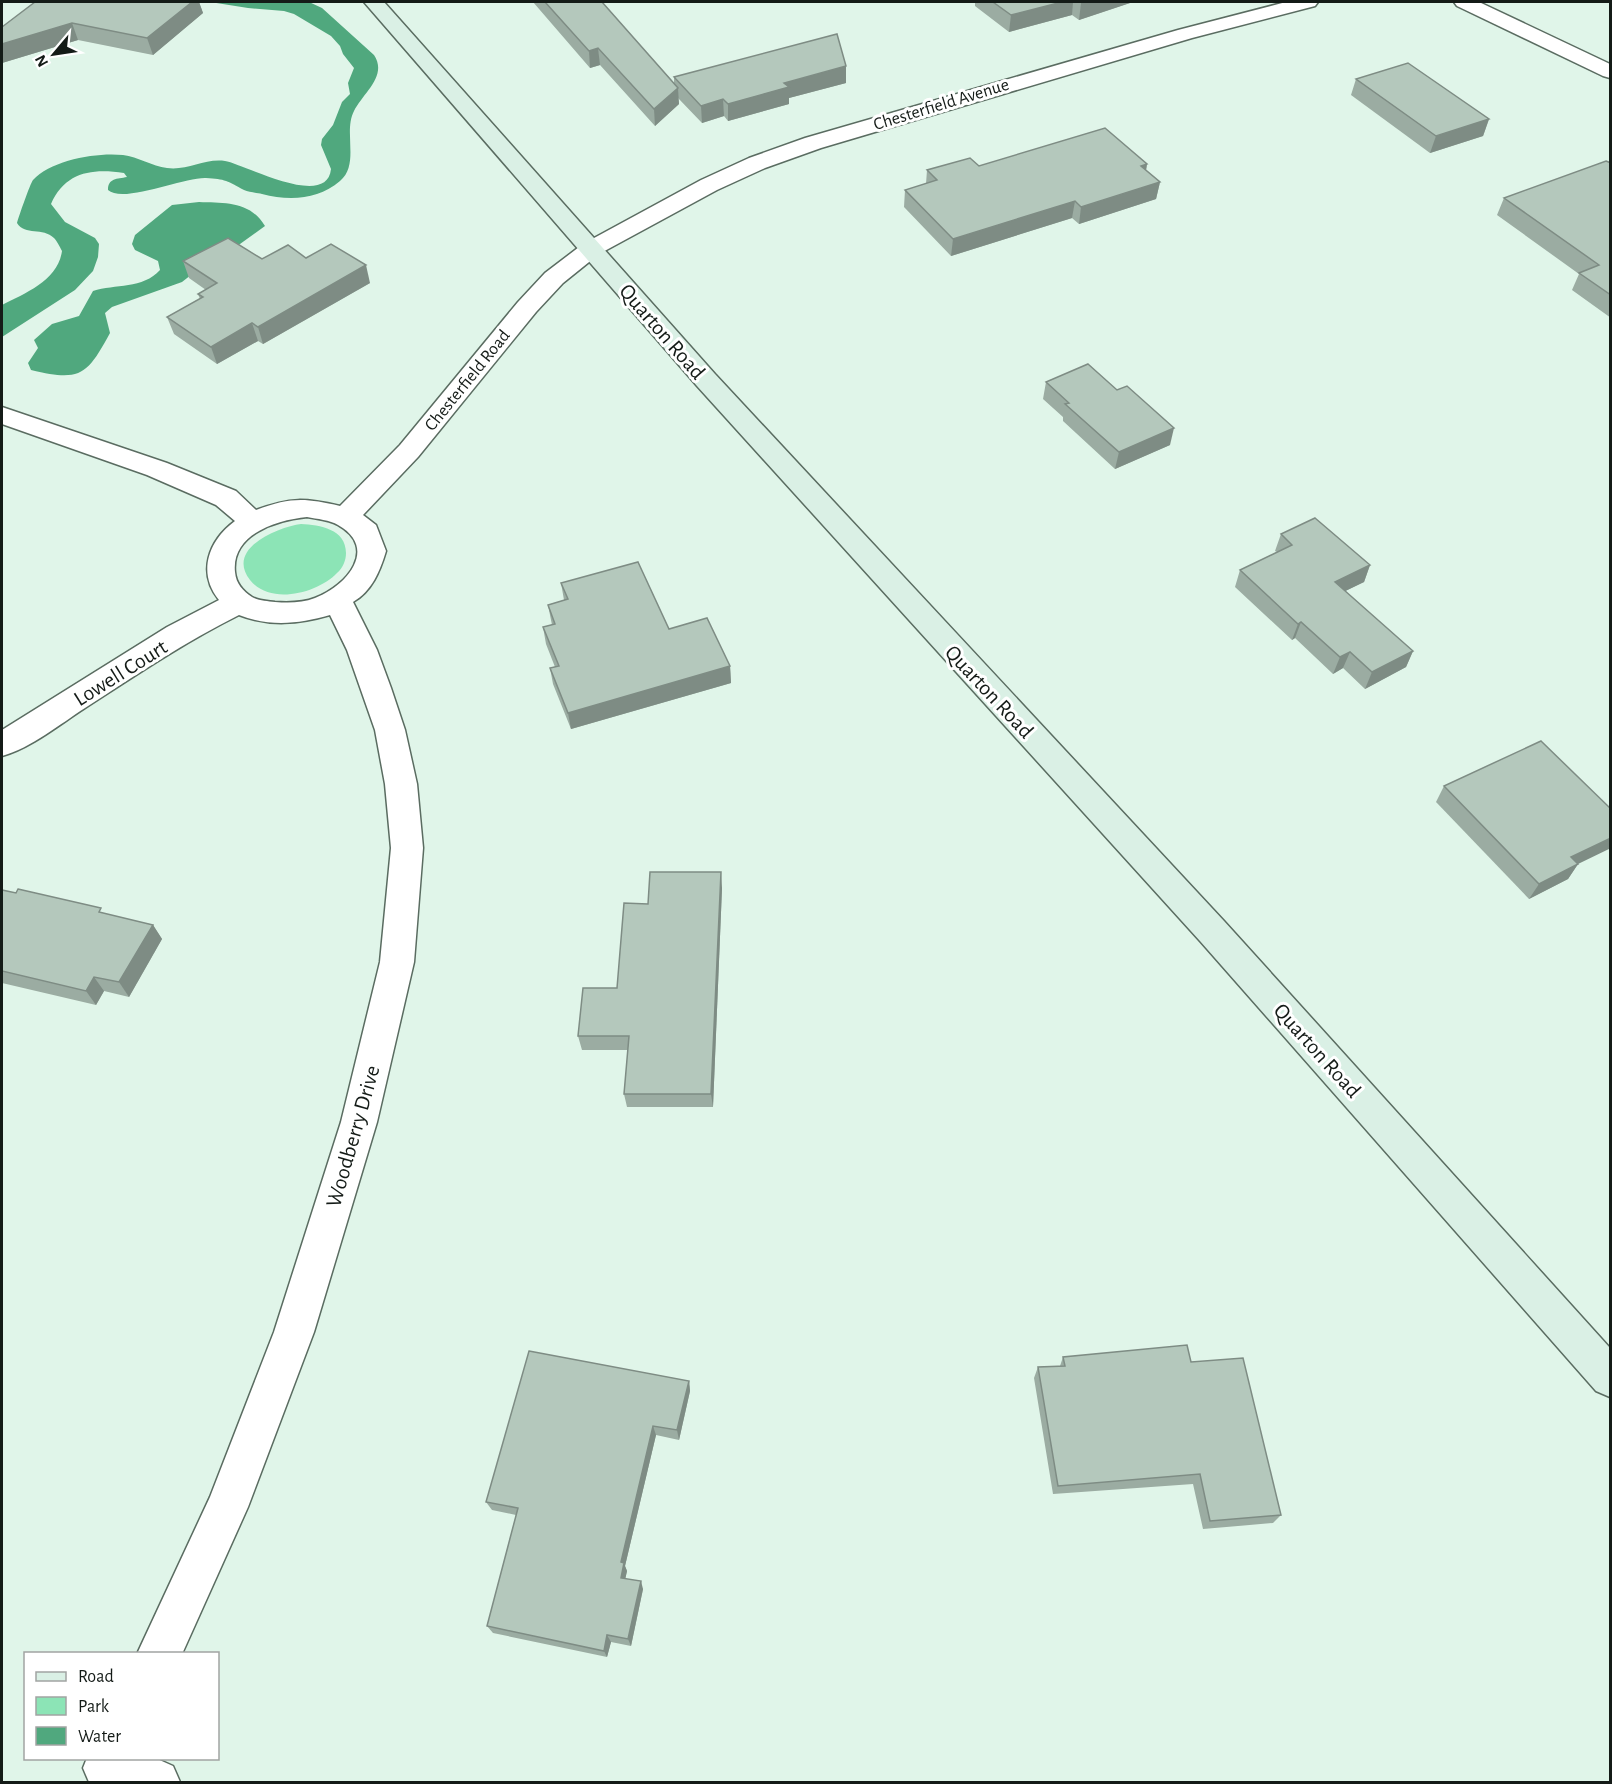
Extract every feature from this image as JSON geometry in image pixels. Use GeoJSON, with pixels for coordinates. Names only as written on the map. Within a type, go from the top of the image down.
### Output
{"type":"FeatureCollection","features":[{"type":"Feature","properties":{"kind":"street","name":"Quarton Road"},"geometry":{"type":"LineString","coordinates":[[374,2],[831,518],[1204,923],[1611,1377]]}},
{"type":"Feature","properties":{"kind":"street","name":"Chesterfield Avenue"},"geometry":{"type":"LineString","coordinates":[[591,249],[709,185],[757,163],[813,143],[1151,44],[1308,2]]}},
{"type":"Feature","properties":{"kind":"street"},"geometry":{"type":"LineString","coordinates":[[1464,2],[1611,72]]}},
{"type":"Feature","properties":{"kind":"street","name":"Chesterfield Road"},"geometry":{"type":"LineString","coordinates":[[347,515],[409,451],[527,307],[554,278],[591,249]]}},
{"type":"Feature","properties":{"kind":"street"},"geometry":{"type":"LineString","coordinates":[[2,415],[157,469],[226,498],[253,522]]}},
{"type":"Feature","properties":{"kind":"street"},"geometry":{"type":"LineString","coordinates":[[307,508],[329,509],[347,515],[363,527],[371,543],[372,560],[365,578],[338,601],[301,612],[278,614],[257,610],[239,603],[226,590],[219,575],[221,559],[229,543],[253,522],[285,510],[307,508]]}},
{"type":"Feature","properties":{"kind":"street","name":"Woodberry Drive"},"geometry":{"type":"LineString","coordinates":[[159,1652],[227,1507],[294,1332],[359,1122],[397,962],[407,848],[402,784],[390,730],[376,688],[362,650],[338,601]]}},
{"type":"Feature","properties":{"kind":"street","name":"Lowell Court"},"geometry":{"type":"LineString","coordinates":[[2,744],[87,694],[193,626],[239,603]]}},
{"type":"Feature","properties":{"kind":"street"},"geometry":{"type":"LineString","coordinates":[[105,1770],[157,1782]]}},
{"type":"Feature","properties":{"kind":"green space"},"geometry":{"type":"Polygon","coordinates":[[[301,524],[324,527],[342,538],[346,553],[341,569],[318,586],[294,594],[269,593],[259,588],[250,580],[244,569],[244,558],[249,549],[269,535],[301,524]]]}},
{"type":"Feature","properties":{"kind":"water"},"geometry":{"type":"Polygon","coordinates":[[[210,2],[309,2],[322,8],[374,55],[378,63],[376,77],[351,119],[350,157],[346,174],[340,181],[322,192],[293,198],[248,191],[226,181],[212,178],[196,179],[127,194],[108,190],[111,181],[127,177],[124,173],[91,172],[72,179],[57,193],[51,204],[65,222],[95,238],[99,244],[98,257],[93,271],[75,290],[2,337],[2,305],[21,296],[48,278],[59,261],[62,251],[50,235],[25,229],[17,223],[33,180],[51,167],[88,156],[112,154],[129,156],[161,167],[174,168],[210,161],[225,161],[266,176],[301,185],[315,185],[326,181],[331,169],[321,145],[322,139],[333,125],[342,102],[350,94],[348,83],[354,68],[340,46],[331,36],[294,14],[210,2]]]}},
{"type":"Feature","properties":{"kind":"water"},"geometry":{"type":"Polygon","coordinates":[[[199,202],[236,205],[252,212],[265,226],[240,244],[228,246],[182,282],[112,307],[105,313],[110,333],[95,358],[81,372],[61,375],[31,370],[28,363],[38,348],[34,340],[52,324],[79,316],[93,291],[137,283],[160,270],[158,261],[135,250],[132,244],[135,235],[172,205],[199,202]]]}},
{"type":"Feature","properties":{"kind":"building"},"geometry":{"type":"Polygon","coordinates":[[[35,2],[192,2],[147,38],[72,23],[2,44],[2,27],[35,2]]]}},
{"type":"Feature","properties":{"kind":"building"},"geometry":{"type":"Polygon","coordinates":[[[545,2],[602,2],[678,88],[654,109],[598,48],[589,51],[545,2]]]}},
{"type":"Feature","properties":{"kind":"building"},"geometry":{"type":"Polygon","coordinates":[[[993,2],[1062,2],[1011,15],[993,2]]]}},
{"type":"Feature","properties":{"kind":"building"},"geometry":{"type":"Polygon","coordinates":[[[837,34],[846,66],[784,83],[789,87],[728,104],[723,99],[701,106],[674,77],[837,34]]]}},
{"type":"Feature","properties":{"kind":"building"},"geometry":{"type":"Polygon","coordinates":[[[1408,63],[1489,119],[1436,136],[1356,79],[1408,63]]]}},
{"type":"Feature","properties":{"kind":"building"},"geometry":{"type":"Polygon","coordinates":[[[1105,128],[1147,164],[1141,166],[1160,182],[1081,207],[1075,201],[953,239],[905,190],[937,180],[927,170],[970,158],[979,166],[1105,128]]]}},
{"type":"Feature","properties":{"kind":"building"},"geometry":{"type":"Polygon","coordinates":[[[1606,161],[1611,163],[1611,295],[1579,273],[1599,265],[1504,198],[1606,161]]]}},
{"type":"Feature","properties":{"kind":"building"},"geometry":{"type":"Polygon","coordinates":[[[228,238],[262,259],[288,245],[306,258],[331,244],[366,265],[258,327],[252,323],[211,347],[167,317],[203,297],[198,294],[217,283],[183,261],[228,238]]]}},
{"type":"Feature","properties":{"kind":"building"},"geometry":{"type":"Polygon","coordinates":[[[1088,364],[1117,390],[1127,386],[1174,428],[1119,452],[1065,404],[1069,403],[1046,382],[1088,364]]]}},
{"type":"Feature","properties":{"kind":"building"},"geometry":{"type":"Polygon","coordinates":[[[1315,518],[1370,565],[1335,582],[1413,651],[1372,672],[1350,652],[1340,657],[1301,622],[1298,624],[1240,570],[1292,545],[1281,534],[1315,518]]]}},
{"type":"Feature","properties":{"kind":"building"},"geometry":{"type":"Polygon","coordinates":[[[638,562],[669,629],[707,618],[730,666],[568,713],[550,668],[559,666],[543,627],[555,624],[548,605],[568,599],[561,583],[638,562]]]}},
{"type":"Feature","properties":{"kind":"building"},"geometry":{"type":"Polygon","coordinates":[[[1541,741],[1611,809],[1611,838],[1571,857],[1578,864],[1539,884],[1444,786],[1541,741]]]}},
{"type":"Feature","properties":{"kind":"building"},"geometry":{"type":"Polygon","coordinates":[[[650,872],[721,872],[711,1094],[624,1094],[629,1036],[578,1036],[583,988],[617,988],[624,903],[648,904],[650,872]]]}},
{"type":"Feature","properties":{"kind":"building"},"geometry":{"type":"Polygon","coordinates":[[[18,889],[101,908],[99,912],[153,925],[119,982],[94,977],[86,991],[2,971],[2,890],[16,893],[18,889]]]}},
{"type":"Feature","properties":{"kind":"building"},"geometry":{"type":"Polygon","coordinates":[[[1187,1345],[1191,1362],[1243,1358],[1281,1515],[1210,1521],[1200,1474],[1058,1486],[1038,1367],[1065,1366],[1063,1357],[1187,1345]]]}},
{"type":"Feature","properties":{"kind":"building"},"geometry":{"type":"Polygon","coordinates":[[[529,1351],[689,1381],[677,1430],[653,1426],[621,1562],[624,1563],[621,1578],[641,1581],[628,1639],[607,1635],[604,1651],[487,1626],[518,1508],[486,1502],[529,1351]]]}}]}
